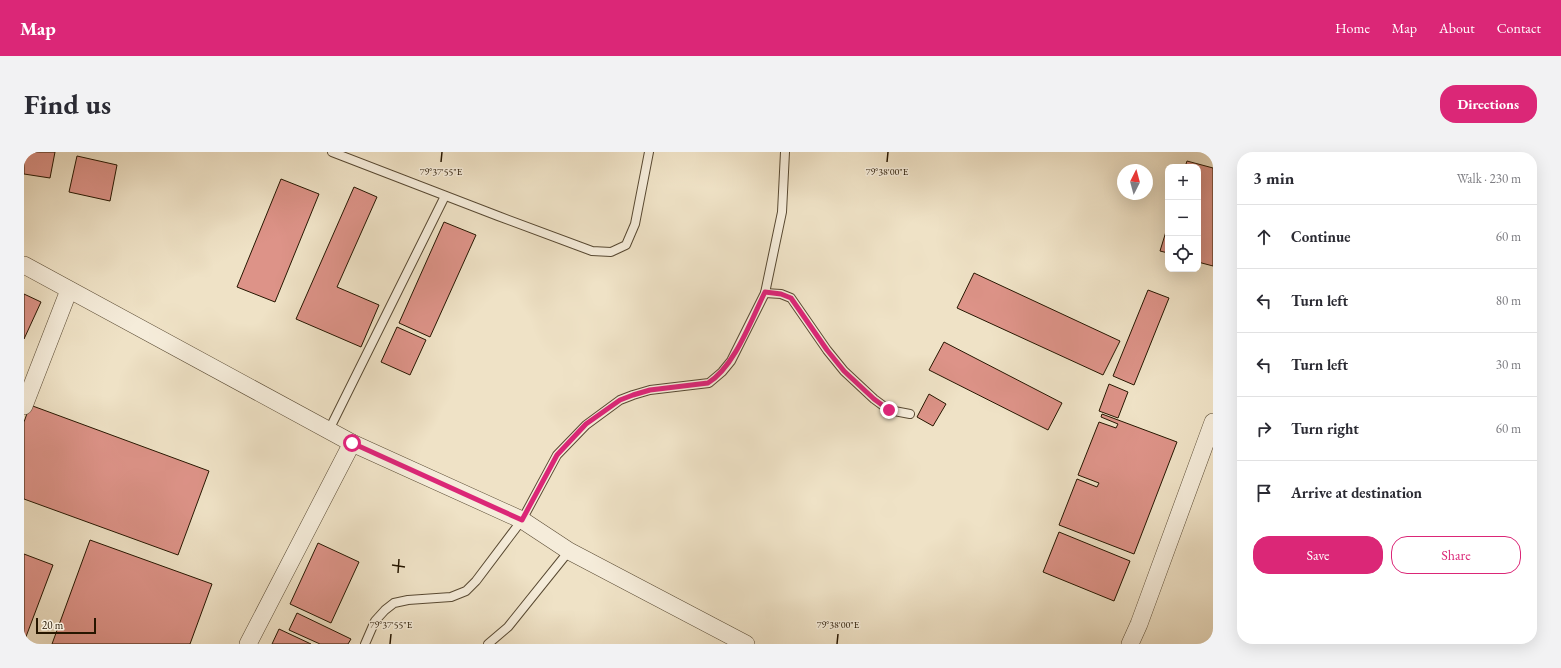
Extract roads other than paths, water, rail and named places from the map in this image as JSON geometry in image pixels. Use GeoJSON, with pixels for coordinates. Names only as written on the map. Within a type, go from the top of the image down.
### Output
{"type":"FeatureCollection","features":[{"type":"Feature","properties":{"kind":"street"},"geometry":{"type":"LineString","coordinates":[[24,265],[352,443],[522,520],[569,551],[746,644]]}},
{"type":"Feature","properties":{"kind":"street"},"geometry":{"type":"LineString","coordinates":[[24,406],[69,290]]}},
{"type":"Feature","properties":{"kind":"street"},"geometry":{"type":"LineString","coordinates":[[1130,644],[1139,624],[1213,422]]}},
{"type":"Feature","properties":{"kind":"street"},"geometry":{"type":"LineString","coordinates":[[248,644],[352,443]]}},
{"type":"Feature","properties":{"kind":"lane"},"geometry":{"type":"LineString","coordinates":[[332,152],[592,251],[611,252],[626,245],[635,224],[649,152]]}},
{"type":"Feature","properties":{"kind":"lane"},"geometry":{"type":"LineString","coordinates":[[365,644],[375,621],[394,603],[408,600],[451,596],[466,591],[476,581],[522,520],[557,455],[586,424],[620,400],[633,395],[650,390],[708,383],[715,378],[731,361],[765,292],[782,212],[786,152]]}},
{"type":"Feature","properties":{"kind":"lane"},"geometry":{"type":"LineString","coordinates":[[329,430],[445,196]]}},
{"type":"Feature","properties":{"kind":"lane"},"geometry":{"type":"LineString","coordinates":[[765,292],[781,294],[791,298],[827,350],[844,371],[874,399],[889,410],[910,414]]}},
{"type":"Feature","properties":{"kind":"lane"},"geometry":{"type":"LineString","coordinates":[[488,644],[508,627],[569,551]]}}]}
